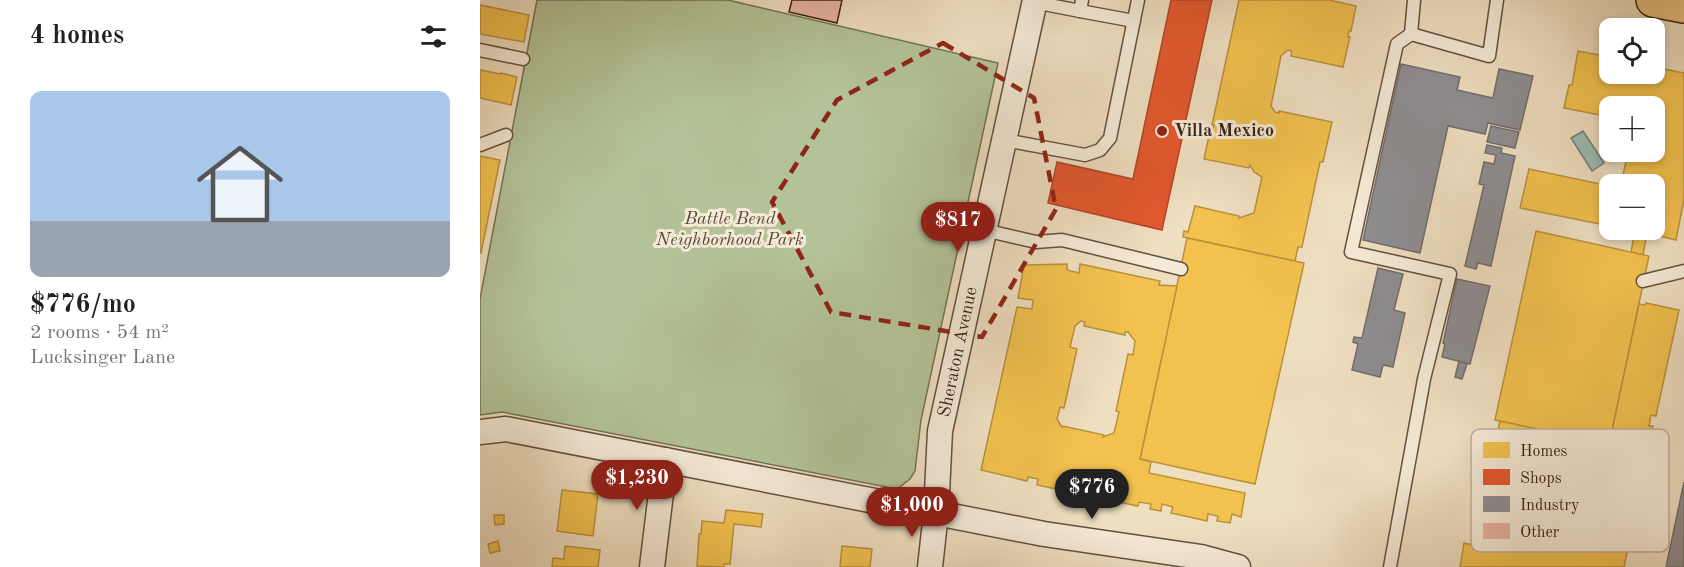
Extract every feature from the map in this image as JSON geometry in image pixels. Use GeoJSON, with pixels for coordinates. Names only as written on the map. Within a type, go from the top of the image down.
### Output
{"type":"FeatureCollection","features":[{"type":"Feature","properties":{"kind":"main road"},"geometry":{"type":"LineString","coordinates":[[1653,0],[1684,6]]}},
{"type":"Feature","properties":{"kind":"street","name":"Sheraton Avenue"},"geometry":{"type":"LineString","coordinates":[[930,567],[936,513],[940,431],[1034,1]]}},
{"type":"Feature","properties":{"kind":"street"},"geometry":{"type":"LineString","coordinates":[[480,432],[506,429],[1044,534],[1238,567]]}},
{"type":"Feature","properties":{"kind":"street"},"geometry":{"type":"LineString","coordinates":[[652,567],[665,460]]}},
{"type":"Feature","properties":{"kind":"lane"},"geometry":{"type":"LineString","coordinates":[[1004,140],[1084,155],[1100,150],[1110,138],[1138,0]]}},
{"type":"Feature","properties":{"kind":"lane"},"geometry":{"type":"LineString","coordinates":[[1390,567],[1424,379],[1450,274],[1351,252],[1397,44],[1411,34],[1414,0]]}},
{"type":"Feature","properties":{"kind":"lane"},"geometry":{"type":"LineString","coordinates":[[1411,34],[1489,56],[1497,0]]}},
{"type":"Feature","properties":{"kind":"lane"},"geometry":{"type":"LineString","coordinates":[[1034,1],[1081,5],[1134,21]]}},
{"type":"Feature","properties":{"kind":"lane"},"geometry":{"type":"LineString","coordinates":[[480,50],[523,59]]}},
{"type":"Feature","properties":{"kind":"lane"},"geometry":{"type":"LineString","coordinates":[[480,146],[506,135]]}},
{"type":"Feature","properties":{"kind":"lane"},"geometry":{"type":"LineString","coordinates":[[984,230],[1036,242],[1062,240],[1181,269]]}},
{"type":"Feature","properties":{"kind":"lane"},"geometry":{"type":"LineString","coordinates":[[1643,281],[1684,271]]}},
{"type":"Feature","properties":{"kind":"highlighted area"},"geometry":{"type":"Polygon","coordinates":[[[943,43],[1034,98],[1056,209],[982,337],[831,312],[772,202],[837,100],[943,43]]]}},
{"type":"Feature","properties":{"kind":"green space","name":"Battle Bend Neighborhood Park"},"geometry":{"type":"Polygon","coordinates":[[[537,0],[728,0],[998,63],[921,420],[915,471],[910,479],[897,489],[502,412],[480,415],[480,299],[537,0]]]}},
{"type":"Feature","properties":{"kind":"water"},"geometry":{"type":"Polygon","coordinates":[[[1583,131],[1599,155],[1599,162],[1604,163],[1592,171],[1571,138],[1583,131]]]}},
{"type":"Feature","properties":{"kind":"building: Homes"},"geometry":{"type":"Polygon","coordinates":[[[1239,0],[1329,0],[1356,6],[1343,67],[1291,56],[1292,51],[1288,50],[1281,56],[1271,106],[1275,112],[1332,122],[1323,162],[1320,162],[1302,247],[1298,247],[1295,261],[1183,237],[1184,231],[1188,232],[1195,206],[1239,216],[1239,218],[1254,213],[1262,177],[1254,172],[1250,165],[1249,168],[1204,159],[1210,131],[1212,132],[1214,125],[1212,125],[1239,0]]]}},
{"type":"Feature","properties":{"kind":"building: Homes"},"geometry":{"type":"Polygon","coordinates":[[[480,5],[529,15],[524,42],[480,34],[480,5]]]}},
{"type":"Feature","properties":{"kind":"building: Homes"},"geometry":{"type":"Polygon","coordinates":[[[1578,51],[1599,55],[1599,84],[1665,84],[1665,69],[1684,73],[1684,199],[1676,240],[1665,237],[1665,174],[1623,174],[1626,162],[1665,162],[1665,96],[1599,96],[1599,115],[1564,108],[1569,85],[1572,85],[1578,51]]]}},
{"type":"Feature","properties":{"kind":"building: Homes"},"geometry":{"type":"Polygon","coordinates":[[[480,70],[517,77],[511,105],[480,98],[480,70]]]}},
{"type":"Feature","properties":{"kind":"building: Homes"},"geometry":{"type":"Polygon","coordinates":[[[480,156],[500,160],[481,253],[480,252],[480,156]]]}},
{"type":"Feature","properties":{"kind":"building: Homes"},"geometry":{"type":"Polygon","coordinates":[[[1529,169],[1599,184],[1599,224],[1520,208],[1529,169]]]}},
{"type":"Feature","properties":{"kind":"building: Homes"},"geometry":{"type":"Polygon","coordinates":[[[1536,231],[1649,256],[1612,429],[1536,429],[1495,420],[1536,231]]]}},
{"type":"Feature","properties":{"kind":"building: Homes"},"geometry":{"type":"Polygon","coordinates":[[[1187,238],[1304,263],[1255,484],[1140,459],[1187,238]]]}},
{"type":"Feature","properties":{"kind":"building: Homes"},"geometry":{"type":"Polygon","coordinates":[[[1633,240],[1646,240],[1643,255],[1631,252],[1633,240]]]}},
{"type":"Feature","properties":{"kind":"building: Homes"},"geometry":{"type":"Polygon","coordinates":[[[1067,264],[1067,270],[1079,273],[1080,264],[1160,281],[1159,285],[1177,286],[1140,459],[1151,462],[1149,473],[1245,493],[1241,517],[1232,514],[1230,523],[1217,521],[1218,516],[1208,514],[1207,521],[1171,513],[1173,507],[1162,504],[1161,511],[1150,509],[1151,504],[1139,502],[1138,506],[1104,499],[1106,492],[1095,490],[1093,497],[1037,485],[1038,479],[1028,477],[1027,481],[981,470],[1017,307],[1032,309],[1033,300],[1018,298],[1024,265],[1067,264]],[[1081,321],[1075,326],[1070,347],[1077,349],[1064,408],[1060,407],[1057,419],[1062,427],[1104,435],[1103,437],[1114,433],[1119,412],[1116,411],[1128,354],[1133,355],[1135,341],[1128,332],[1125,332],[1125,335],[1084,326],[1085,322],[1081,321]]]}},
{"type":"Feature","properties":{"kind":"building: Homes"},"geometry":{"type":"Polygon","coordinates":[[[1646,303],[1679,310],[1656,416],[1651,415],[1649,426],[1653,426],[1652,429],[1612,429],[1639,304],[1645,305],[1646,303]]]}},
{"type":"Feature","properties":{"kind":"building: Homes"},"geometry":{"type":"Polygon","coordinates":[[[1500,421],[1536,429],[1498,429],[1500,421]]]}},
{"type":"Feature","properties":{"kind":"building: Homes"},"geometry":{"type":"Polygon","coordinates":[[[562,490],[598,494],[593,536],[557,531],[562,490]]]}},
{"type":"Feature","properties":{"kind":"building: Homes"},"geometry":{"type":"Polygon","coordinates":[[[726,510],[763,514],[761,527],[734,524],[730,564],[724,564],[724,567],[697,566],[702,521],[724,523],[726,510]]]}},
{"type":"Feature","properties":{"kind":"building: Homes"},"geometry":{"type":"Polygon","coordinates":[[[494,515],[504,515],[504,524],[495,525],[494,515]]]}},
{"type":"Feature","properties":{"kind":"building: Homes"},"geometry":{"type":"Polygon","coordinates":[[[498,541],[500,551],[490,553],[488,544],[498,541]]]}},
{"type":"Feature","properties":{"kind":"building: Homes"},"geometry":{"type":"Polygon","coordinates":[[[1464,543],[1471,545],[1471,552],[1627,552],[1624,567],[1460,567],[1464,543]]]}},
{"type":"Feature","properties":{"kind":"building: Homes"},"geometry":{"type":"Polygon","coordinates":[[[565,546],[600,550],[598,567],[552,567],[553,558],[564,559],[565,546]]]}},
{"type":"Feature","properties":{"kind":"building: Homes"},"geometry":{"type":"Polygon","coordinates":[[[842,546],[872,549],[870,567],[840,567],[842,546]]]}},
{"type":"Feature","properties":{"kind":"building: Shops"},"geometry":{"type":"Polygon","coordinates":[[[1171,0],[1212,0],[1162,230],[1048,203],[1057,162],[1133,179],[1171,0]]]}},
{"type":"Feature","properties":{"kind":"building: Industry"},"geometry":{"type":"Polygon","coordinates":[[[1401,64],[1460,77],[1457,90],[1493,98],[1499,69],[1533,76],[1520,130],[1488,123],[1485,134],[1448,126],[1420,253],[1363,240],[1401,64]]]}},
{"type":"Feature","properties":{"kind":"building: Industry"},"geometry":{"type":"Polygon","coordinates":[[[1491,126],[1519,132],[1515,148],[1487,142],[1491,126]]]}},
{"type":"Feature","properties":{"kind":"building: Industry"},"geometry":{"type":"Polygon","coordinates":[[[1487,145],[1502,148],[1501,153],[1515,156],[1491,266],[1478,263],[1476,269],[1465,266],[1484,185],[1479,184],[1484,162],[1494,164],[1496,155],[1485,153],[1487,145]]]}},
{"type":"Feature","properties":{"kind":"building: Industry"},"geometry":{"type":"Polygon","coordinates":[[[1378,268],[1403,274],[1394,310],[1405,313],[1393,367],[1383,365],[1380,377],[1352,370],[1358,344],[1353,342],[1354,337],[1362,338],[1378,268]]]}},
{"type":"Feature","properties":{"kind":"building: Industry"},"geometry":{"type":"Polygon","coordinates":[[[1457,279],[1490,286],[1470,364],[1442,357],[1457,279]]]}},
{"type":"Feature","properties":{"kind":"building: Industry"},"geometry":{"type":"Polygon","coordinates":[[[1459,361],[1467,364],[1462,379],[1455,377],[1459,361]]]}},
{"type":"Feature","properties":{"kind":"building: Industry"},"geometry":{"type":"Polygon","coordinates":[[[1684,482],[1684,567],[1666,567],[1684,482]]]}},
{"type":"Feature","properties":{"kind":"building: Other"},"geometry":{"type":"Polygon","coordinates":[[[792,0],[842,0],[837,23],[789,12],[792,0]]]}},
{"type":"Feature","properties":{"kind":"place","name":"Villa Mexico"},"geometry":{"type":"Point","coordinates":[1162,131]}}]}
